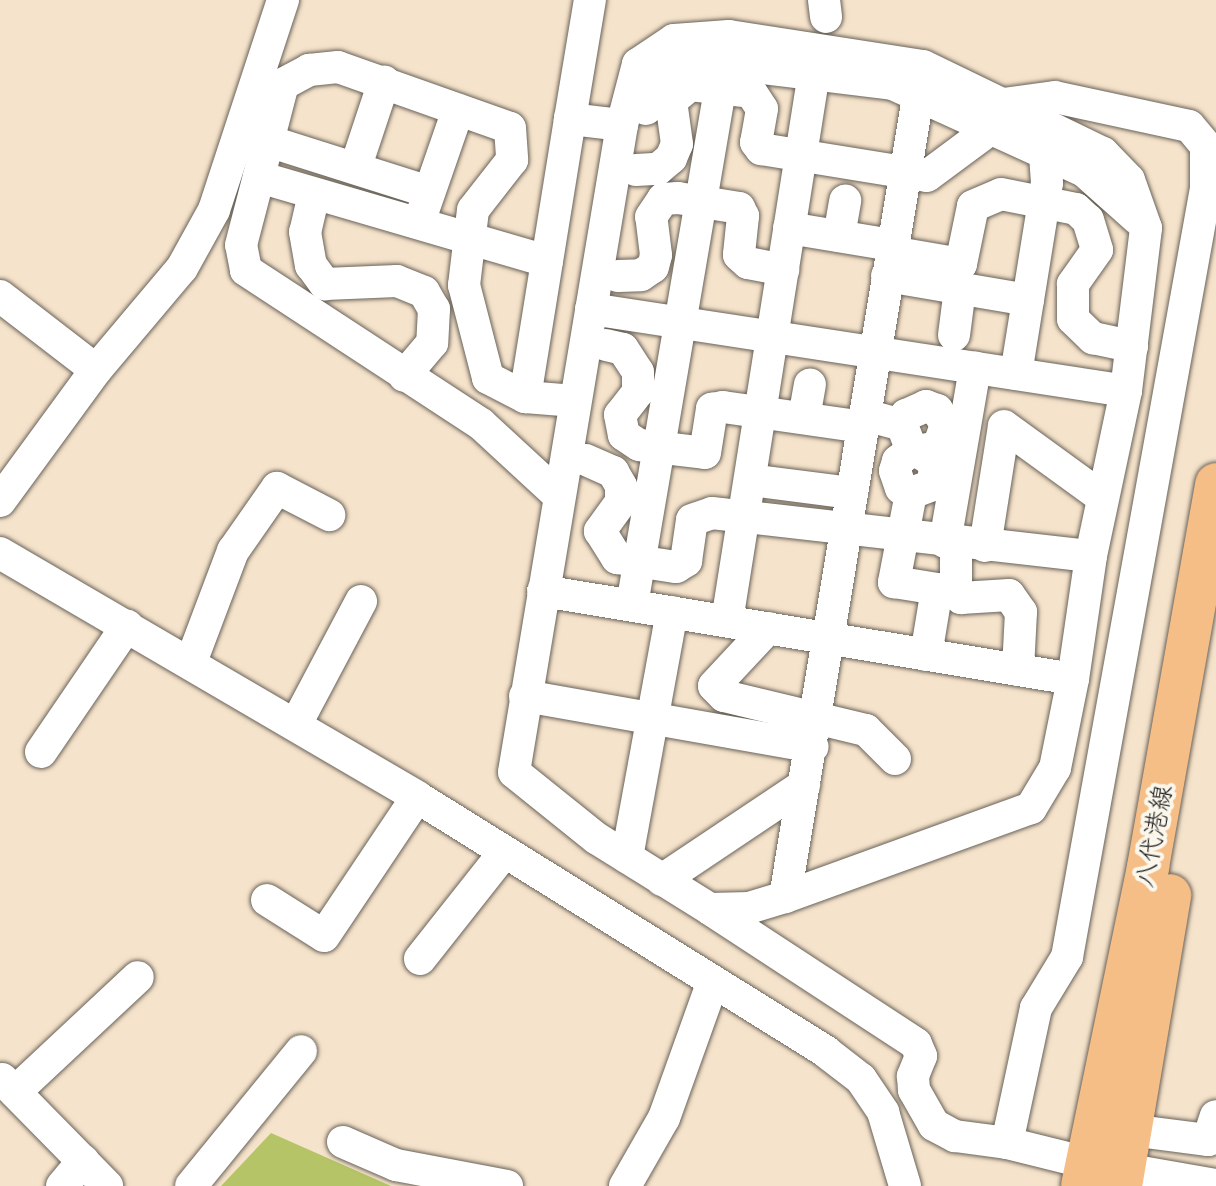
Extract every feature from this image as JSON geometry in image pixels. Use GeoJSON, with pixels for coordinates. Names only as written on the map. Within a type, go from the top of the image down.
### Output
{"type":"FeatureCollection","features":[{"type":"Feature","properties":{"kind":"main road","name":"八代港線"},"geometry":{"type":"LineString","coordinates":[[1109,1167],[1148,867],[1216,484]]}},
{"type":"Feature","properties":{"kind":"main road","name":"八代港線"},"geometry":{"type":"LineString","coordinates":[[1109,1167],[1216,623]]}},
{"type":"Feature","properties":{"kind":"street"},"geometry":{"type":"LineString","coordinates":[[0,501],[96,370],[182,268],[214,210],[283,0]]}},
{"type":"Feature","properties":{"kind":"street"},"geometry":{"type":"LineString","coordinates":[[525,397],[590,0]]}},
{"type":"Feature","properties":{"kind":"street"},"geometry":{"type":"LineString","coordinates":[[553,593],[559,496],[575,401],[601,311],[622,125],[638,64],[674,40],[725,62],[758,100],[762,109],[756,142],[761,149],[800,158],[855,152],[907,173],[927,176],[999,116],[1055,97],[1189,126],[1206,146],[1206,188],[1067,957],[1036,1008],[1007,1143]]}},
{"type":"Feature","properties":{"kind":"street"},"geometry":{"type":"LineString","coordinates":[[710,909],[750,908],[785,897],[1031,808],[1055,768],[1073,679],[1091,556],[1126,391],[1146,228],[1129,180],[1103,153],[999,116],[921,80],[816,63],[698,60],[658,77],[649,92],[618,276],[601,311],[606,345],[586,460],[553,593],[535,697],[514,772],[627,857],[916,1044],[921,1056],[913,1076],[914,1090],[934,1125],[955,1136],[1007,1143],[1109,1167],[1216,1185]]}},
{"type":"Feature","properties":{"kind":"street"},"geometry":{"type":"LineString","coordinates":[[632,605],[725,62]]}},
{"type":"Feature","properties":{"kind":"street"},"geometry":{"type":"LineString","coordinates":[[727,621],[816,63]]}},
{"type":"Feature","properties":{"kind":"street"},"geometry":{"type":"LineString","coordinates":[[481,424],[488,378],[464,285],[473,210],[512,160],[510,128],[338,67],[309,70],[283,84],[241,245],[246,270],[481,424],[559,496]]}},
{"type":"Feature","properties":{"kind":"street"},"geometry":{"type":"LineString","coordinates":[[785,897],[813,747],[873,353],[921,80]]}},
{"type":"Feature","properties":{"kind":"street"},"geometry":{"type":"LineString","coordinates":[[356,166],[384,82]]}},
{"type":"Feature","properties":{"kind":"street"},"geometry":{"type":"LineString","coordinates":[[418,226],[458,110]]}},
{"type":"Feature","properties":{"kind":"street"},"geometry":{"type":"LineString","coordinates":[[999,116],[1045,152],[1084,171],[1146,228]]}},
{"type":"Feature","properties":{"kind":"street"},"geometry":{"type":"LineString","coordinates":[[570,119],[622,125]]}},
{"type":"Feature","properties":{"kind":"street"},"geometry":{"type":"LineString","coordinates":[[268,141],[356,166],[429,192]]}},
{"type":"Feature","properties":{"kind":"street"},"geometry":{"type":"LineString","coordinates":[[1016,374],[1044,204],[1045,152]]}},
{"type":"Feature","properties":{"kind":"street"},"geometry":{"type":"LineString","coordinates":[[259,177],[418,226],[547,261]]}},
{"type":"Feature","properties":{"kind":"street"},"geometry":{"type":"LineString","coordinates":[[314,194],[305,232],[311,265],[325,284],[397,281],[424,292],[434,309],[432,343],[404,376]]}},
{"type":"Feature","properties":{"kind":"street"},"geometry":{"type":"LineString","coordinates":[[890,258],[961,264],[973,206],[1001,194],[1076,209],[1096,235],[1092,262],[1073,284],[1073,319],[1093,338],[1132,346]]}},
{"type":"Feature","properties":{"kind":"street"},"geometry":{"type":"LineString","coordinates":[[618,276],[641,275],[653,267],[656,255],[651,217],[663,199],[701,199],[739,208],[743,216],[739,255],[748,263],[783,270]]}},
{"type":"Feature","properties":{"kind":"street"},"geometry":{"type":"LineString","coordinates":[[839,236],[845,201]]}},
{"type":"Feature","properties":{"kind":"street"},"geometry":{"type":"LineString","coordinates":[[789,228],[839,236],[960,289],[1028,300]]}},
{"type":"Feature","properties":{"kind":"street"},"geometry":{"type":"LineString","coordinates":[[954,335],[960,289]]}},
{"type":"Feature","properties":{"kind":"street"},"geometry":{"type":"LineString","coordinates":[[0,296],[96,370]]}},
{"type":"Feature","properties":{"kind":"street"},"geometry":{"type":"LineString","coordinates":[[601,311],[1126,391]]}},
{"type":"Feature","properties":{"kind":"street"},"geometry":{"type":"LineString","coordinates":[[606,345],[623,349],[638,372],[638,392],[620,415],[624,435],[659,450],[705,453],[712,409],[864,421],[911,438],[895,471],[901,488],[911,493],[900,537],[894,582],[937,589],[926,655]]}},
{"type":"Feature","properties":{"kind":"street"},"geometry":{"type":"LineString","coordinates":[[975,368],[956,592],[961,598],[1009,595],[1021,612],[1018,670]]}},
{"type":"Feature","properties":{"kind":"street"},"geometry":{"type":"LineString","coordinates":[[488,378],[525,397],[575,401]]}},
{"type":"Feature","properties":{"kind":"street"},"geometry":{"type":"LineString","coordinates":[[804,418],[810,385]]}},
{"type":"Feature","properties":{"kind":"street"},"geometry":{"type":"LineString","coordinates":[[962,543],[1004,426],[1103,498]]}},
{"type":"Feature","properties":{"kind":"street"},"geometry":{"type":"LineString","coordinates":[[586,460],[613,472],[621,486],[621,502],[603,522],[602,540],[617,558],[676,567],[686,561],[692,520],[698,514],[744,517],[785,538],[846,531],[1091,556]]}},
{"type":"Feature","properties":{"kind":"street"},"geometry":{"type":"LineString","coordinates":[[750,480],[796,473],[852,493]]}},
{"type":"Feature","properties":{"kind":"street"},"geometry":{"type":"LineString","coordinates":[[191,662],[233,551],[277,488],[329,515]]}},
{"type":"Feature","properties":{"kind":"street"},"geometry":{"type":"LineString","coordinates":[[0,553],[417,797],[503,854],[713,981],[861,1079],[883,1112],[905,1186]]}},
{"type":"Feature","properties":{"kind":"street"},"geometry":{"type":"LineString","coordinates":[[553,593],[1073,679]]}},
{"type":"Feature","properties":{"kind":"street"},"geometry":{"type":"LineString","coordinates":[[296,724],[361,601]]}},
{"type":"Feature","properties":{"kind":"street"},"geometry":{"type":"LineString","coordinates":[[627,857],[672,612]]}},
{"type":"Feature","properties":{"kind":"street"},"geometry":{"type":"LineString","coordinates":[[41,752],[127,626]]}},
{"type":"Feature","properties":{"kind":"street"},"geometry":{"type":"LineString","coordinates":[[768,628],[714,686],[724,696],[818,715],[866,730],[895,759]]}},
{"type":"Feature","properties":{"kind":"street"},"geometry":{"type":"LineString","coordinates":[[535,697],[813,747]]}},
{"type":"Feature","properties":{"kind":"street"},"geometry":{"type":"LineString","coordinates":[[662,880],[804,785]]}},
{"type":"Feature","properties":{"kind":"street"},"geometry":{"type":"LineString","coordinates":[[1044,786],[1074,793],[1098,786]]}},
{"type":"Feature","properties":{"kind":"street"},"geometry":{"type":"LineString","coordinates":[[267,900],[324,936],[417,797]]}},
{"type":"Feature","properties":{"kind":"street"},"geometry":{"type":"LineString","coordinates":[[420,959],[503,854]]}},
{"type":"Feature","properties":{"kind":"street"},"geometry":{"type":"LineString","coordinates":[[107,1186],[8,1084],[138,977]]}},
{"type":"Feature","properties":{"kind":"street"},"geometry":{"type":"LineString","coordinates":[[625,1186],[664,1118],[713,981]]}},
{"type":"Feature","properties":{"kind":"street"},"geometry":{"type":"LineString","coordinates":[[191,1186],[301,1051]]}},
{"type":"Feature","properties":{"kind":"street"},"geometry":{"type":"LineString","coordinates":[[1109,1167],[1208,1140],[1216,1116]]}},
{"type":"Feature","properties":{"kind":"street"},"geometry":{"type":"LineString","coordinates":[[343,1142],[396,1165],[507,1186]]}},
{"type":"Feature","properties":{"kind":"street"},"geometry":{"type":"LineString","coordinates":[[62,1186],[83,1161]]}},
{"type":"Feature","properties":{"kind":"green space"},"geometry":{"type":"Polygon","coordinates":[[[271,1133],[391,1186],[221,1186],[271,1133]]]}}]}
